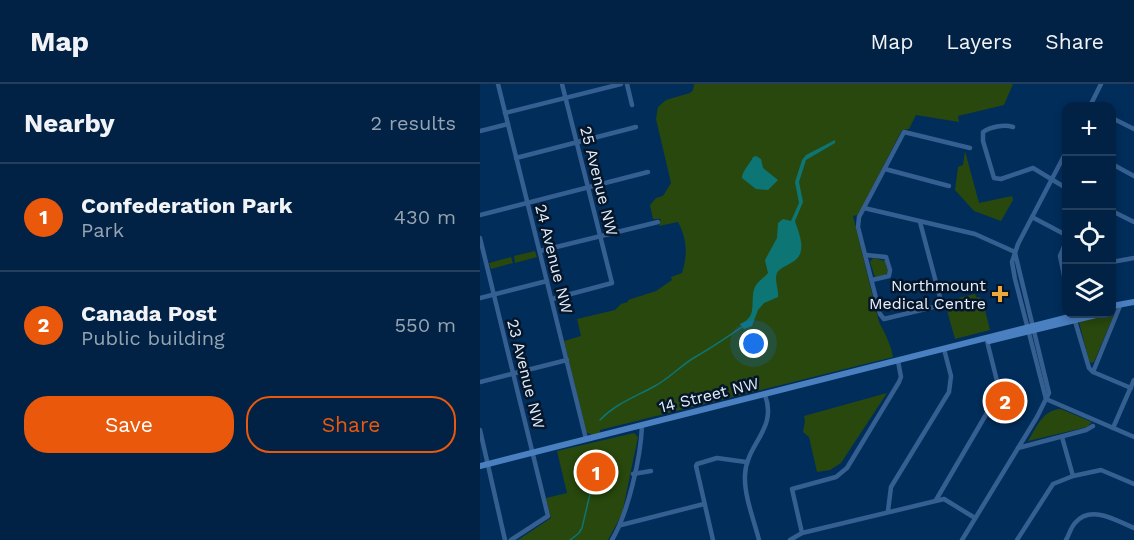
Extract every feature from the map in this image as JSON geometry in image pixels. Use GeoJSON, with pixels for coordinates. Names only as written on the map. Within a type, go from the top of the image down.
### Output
{"type":"FeatureCollection","features":[{"type":"Feature","properties":{"kind":"main road"},"geometry":{"type":"LineString","coordinates":[[1116,307],[1134,302]]}},
{"type":"Feature","properties":{"kind":"main road","name":"14 Street NW"},"geometry":{"type":"LineString","coordinates":[[944,350],[987,341],[1069,318]]}},
{"type":"Feature","properties":{"kind":"main road","name":"14 Street NW"},"geometry":{"type":"LineString","coordinates":[[484,465],[1030,329]]}},
{"type":"Feature","properties":{"kind":"street","name":"24 Avenue NW"},"geometry":{"type":"LineString","coordinates":[[498,84],[586,439]]}},
{"type":"Feature","properties":{"kind":"street","name":"25 Avenue NW"},"geometry":{"type":"LineString","coordinates":[[552,299],[612,284],[562,84]]}},
{"type":"Feature","properties":{"kind":"street"},"geometry":{"type":"LineString","coordinates":[[505,113],[621,84]]}},
{"type":"Feature","properties":{"kind":"street"},"geometry":{"type":"LineString","coordinates":[[627,84],[633,105]]}},
{"type":"Feature","properties":{"kind":"street"},"geometry":{"type":"LineString","coordinates":[[1092,102],[1101,84]]}},
{"type":"Feature","properties":{"kind":"street"},"geometry":{"type":"LineString","coordinates":[[1116,120],[1134,129]]}},
{"type":"Feature","properties":{"kind":"street"},"geometry":{"type":"LineString","coordinates":[[480,131],[508,124]]}},
{"type":"Feature","properties":{"kind":"street"},"geometry":{"type":"LineString","coordinates":[[1013,127],[1007,125],[983,132],[983,141],[993,176],[1001,179],[1031,170],[1062,186]]}},
{"type":"Feature","properties":{"kind":"street"},"geometry":{"type":"LineString","coordinates":[[516,158],[636,127]]}},
{"type":"Feature","properties":{"kind":"street"},"geometry":{"type":"LineString","coordinates":[[920,222],[942,304],[884,319],[880,314],[858,222],[864,208],[906,132],[970,148]]}},
{"type":"Feature","properties":{"kind":"street"},"geometry":{"type":"LineString","coordinates":[[962,540],[1046,399],[1012,262],[1032,217],[1064,156]]}},
{"type":"Feature","properties":{"kind":"street"},"geometry":{"type":"LineString","coordinates":[[1116,166],[1132,174]]}},
{"type":"Feature","properties":{"kind":"street"},"geometry":{"type":"LineString","coordinates":[[885,170],[949,186]]}},
{"type":"Feature","properties":{"kind":"street"},"geometry":{"type":"LineString","coordinates":[[480,215],[648,172]]}},
{"type":"Feature","properties":{"kind":"street"},"geometry":{"type":"LineString","coordinates":[[864,208],[975,234],[1015,252]]}},
{"type":"Feature","properties":{"kind":"street"},"geometry":{"type":"LineString","coordinates":[[1116,213],[1134,222]]}},
{"type":"Feature","properties":{"kind":"street"},"geometry":{"type":"LineString","coordinates":[[1032,217],[1062,233]]}},
{"type":"Feature","properties":{"kind":"street"},"geometry":{"type":"LineString","coordinates":[[540,251],[658,222]]}},
{"type":"Feature","properties":{"kind":"street","name":"23 Avenue NW"},"geometry":{"type":"LineString","coordinates":[[480,238],[548,516],[511,540]]}},
{"type":"Feature","properties":{"kind":"street"},"geometry":{"type":"LineString","coordinates":[[866,255],[886,257],[889,264],[889,276],[872,280]]}},
{"type":"Feature","properties":{"kind":"street"},"geometry":{"type":"LineString","coordinates":[[1116,261],[1134,258]]}},
{"type":"Feature","properties":{"kind":"street"},"geometry":{"type":"LineString","coordinates":[[480,298],[547,281]]}},
{"type":"Feature","properties":{"kind":"street"},"geometry":{"type":"LineString","coordinates":[[1092,372],[1120,306]]}},
{"type":"Feature","properties":{"kind":"street"},"geometry":{"type":"LineString","coordinates":[[1076,318],[1087,364],[1092,372],[1131,388]]}},
{"type":"Feature","properties":{"kind":"street"},"geometry":{"type":"LineString","coordinates":[[936,500],[998,394],[999,389],[987,341]]}},
{"type":"Feature","properties":{"kind":"street"},"geometry":{"type":"LineString","coordinates":[[888,511],[891,487],[949,392],[951,376],[944,350]]}},
{"type":"Feature","properties":{"kind":"street"},"geometry":{"type":"LineString","coordinates":[[480,382],[567,360]]}},
{"type":"Feature","properties":{"kind":"street"},"geometry":{"type":"LineString","coordinates":[[802,533],[792,489],[836,477],[847,468],[899,382],[901,377],[898,361]]}},
{"type":"Feature","properties":{"kind":"street"},"geometry":{"type":"LineString","coordinates":[[1113,428],[1134,380]]}},
{"type":"Feature","properties":{"kind":"street"},"geometry":{"type":"LineString","coordinates":[[759,540],[744,477],[746,462],[768,421],[768,404],[765,395]]}},
{"type":"Feature","properties":{"kind":"street"},"geometry":{"type":"LineString","coordinates":[[1046,399],[1134,437]]}},
{"type":"Feature","properties":{"kind":"street"},"geometry":{"type":"LineString","coordinates":[[612,540],[625,516],[642,425]]}},
{"type":"Feature","properties":{"kind":"street"},"geometry":{"type":"LineString","coordinates":[[1018,448],[1086,430],[1093,426]]}},
{"type":"Feature","properties":{"kind":"street"},"geometry":{"type":"LineString","coordinates":[[480,430],[484,465],[505,540]]}},
{"type":"Feature","properties":{"kind":"street"},"geometry":{"type":"LineString","coordinates":[[1062,437],[1072,476]]}},
{"type":"Feature","properties":{"kind":"street"},"geometry":{"type":"LineString","coordinates":[[713,540],[696,466],[717,458],[746,462]]}},
{"type":"Feature","properties":{"kind":"street"},"geometry":{"type":"LineString","coordinates":[[1017,540],[1053,484],[1072,476],[1101,470],[1134,484]]}},
{"type":"Feature","properties":{"kind":"street"},"geometry":{"type":"LineString","coordinates":[[633,474],[651,471]]}},
{"type":"Feature","properties":{"kind":"street"},"geometry":{"type":"LineString","coordinates":[[790,540],[802,533],[944,499],[975,518]]}},
{"type":"Feature","properties":{"kind":"street"},"geometry":{"type":"LineString","coordinates":[[621,525],[704,504]]}},
{"type":"Feature","properties":{"kind":"street"},"geometry":{"type":"LineString","coordinates":[[1066,540],[1075,523],[1082,517],[1092,514],[1101,514],[1134,528]]}},
{"type":"Feature","properties":{"kind":"shaded area"},"geometry":{"type":"Polygon","coordinates":[[[694,84],[1013,84],[1004,105],[958,116],[959,122],[916,115],[909,129],[902,130],[858,215],[853,216],[879,322],[893,357],[600,430],[600,433],[592,435],[586,432],[564,341],[581,336],[577,319],[615,310],[628,300],[656,291],[672,280],[671,277],[682,273],[686,247],[681,228],[678,222],[659,226],[661,219],[653,219],[650,205],[656,198],[663,196],[671,183],[656,119],[658,107],[666,100],[690,93],[694,84]]]}},
{"type":"Feature","properties":{"kind":"shaded area"},"geometry":{"type":"Polygon","coordinates":[[[835,140],[835,143],[806,160],[799,182],[803,202],[795,221],[801,244],[800,254],[797,259],[781,268],[777,273],[778,297],[764,303],[758,310],[752,326],[744,329],[740,324],[746,321],[752,313],[755,287],[768,273],[765,260],[777,238],[778,223],[783,219],[791,221],[799,203],[795,182],[802,160],[806,155],[835,140]]]}},
{"type":"Feature","properties":{"kind":"shaded area"},"geometry":{"type":"Polygon","coordinates":[[[965,151],[979,203],[1012,196],[1013,200],[1001,221],[974,211],[955,190],[958,167],[963,165],[965,151]]]}},
{"type":"Feature","properties":{"kind":"shaded area"},"geometry":{"type":"Polygon","coordinates":[[[753,157],[761,159],[763,168],[778,180],[768,190],[756,189],[742,178],[753,157]]]}},
{"type":"Feature","properties":{"kind":"shaded area"},"geometry":{"type":"Polygon","coordinates":[[[535,251],[537,257],[515,263],[514,256],[535,251]]]}},
{"type":"Feature","properties":{"kind":"shaded area"},"geometry":{"type":"Polygon","coordinates":[[[511,257],[513,263],[491,269],[489,263],[511,257]]]}},
{"type":"Feature","properties":{"kind":"shaded area"},"geometry":{"type":"Polygon","coordinates":[[[873,258],[885,261],[888,272],[885,275],[875,277],[870,262],[873,258]]]}},
{"type":"Feature","properties":{"kind":"shaded area"},"geometry":{"type":"Polygon","coordinates":[[[975,294],[976,297],[982,298],[990,330],[955,339],[946,307],[955,304],[954,299],[975,294]]]}},
{"type":"Feature","properties":{"kind":"shaded area"},"geometry":{"type":"Polygon","coordinates":[[[1094,318],[1113,318],[1094,362],[1091,363],[1089,361],[1079,322],[1094,318]]]}},
{"type":"Feature","properties":{"kind":"shaded area"},"geometry":{"type":"Polygon","coordinates":[[[887,393],[841,463],[830,470],[817,472],[809,437],[803,432],[804,416],[887,393]]]}},
{"type":"Feature","properties":{"kind":"shaded area"},"geometry":{"type":"Polygon","coordinates":[[[1061,409],[1092,422],[1087,427],[1028,441],[1037,425],[1049,412],[1061,409]]]}},
{"type":"Feature","properties":{"kind":"shaded area"},"geometry":{"type":"Polygon","coordinates":[[[634,433],[638,437],[622,514],[608,540],[518,540],[551,518],[546,498],[567,493],[557,451],[634,433]]]}},
{"type":"Feature","properties":{"kind":"waterway"},"geometry":{"type":"LineString","coordinates":[[600,420],[619,405],[660,383],[742,327]]}},
{"type":"Feature","properties":{"kind":"waterway"},"geometry":{"type":"LineString","coordinates":[[570,540],[582,528],[593,481],[601,468],[604,452]]}},
{"type":"Feature","properties":{"kind":"place","name":"Northmount Medical Centre"},"geometry":{"type":"Point","coordinates":[1000,294]}},
{"type":"Feature","properties":{"kind":"place","name":"Canada Post"},"geometry":{"type":"Point","coordinates":[1005,401]}},
{"type":"Feature","properties":{"kind":"place","name":"Confederation Park"},"geometry":{"type":"Point","coordinates":[596,472]}}]}
